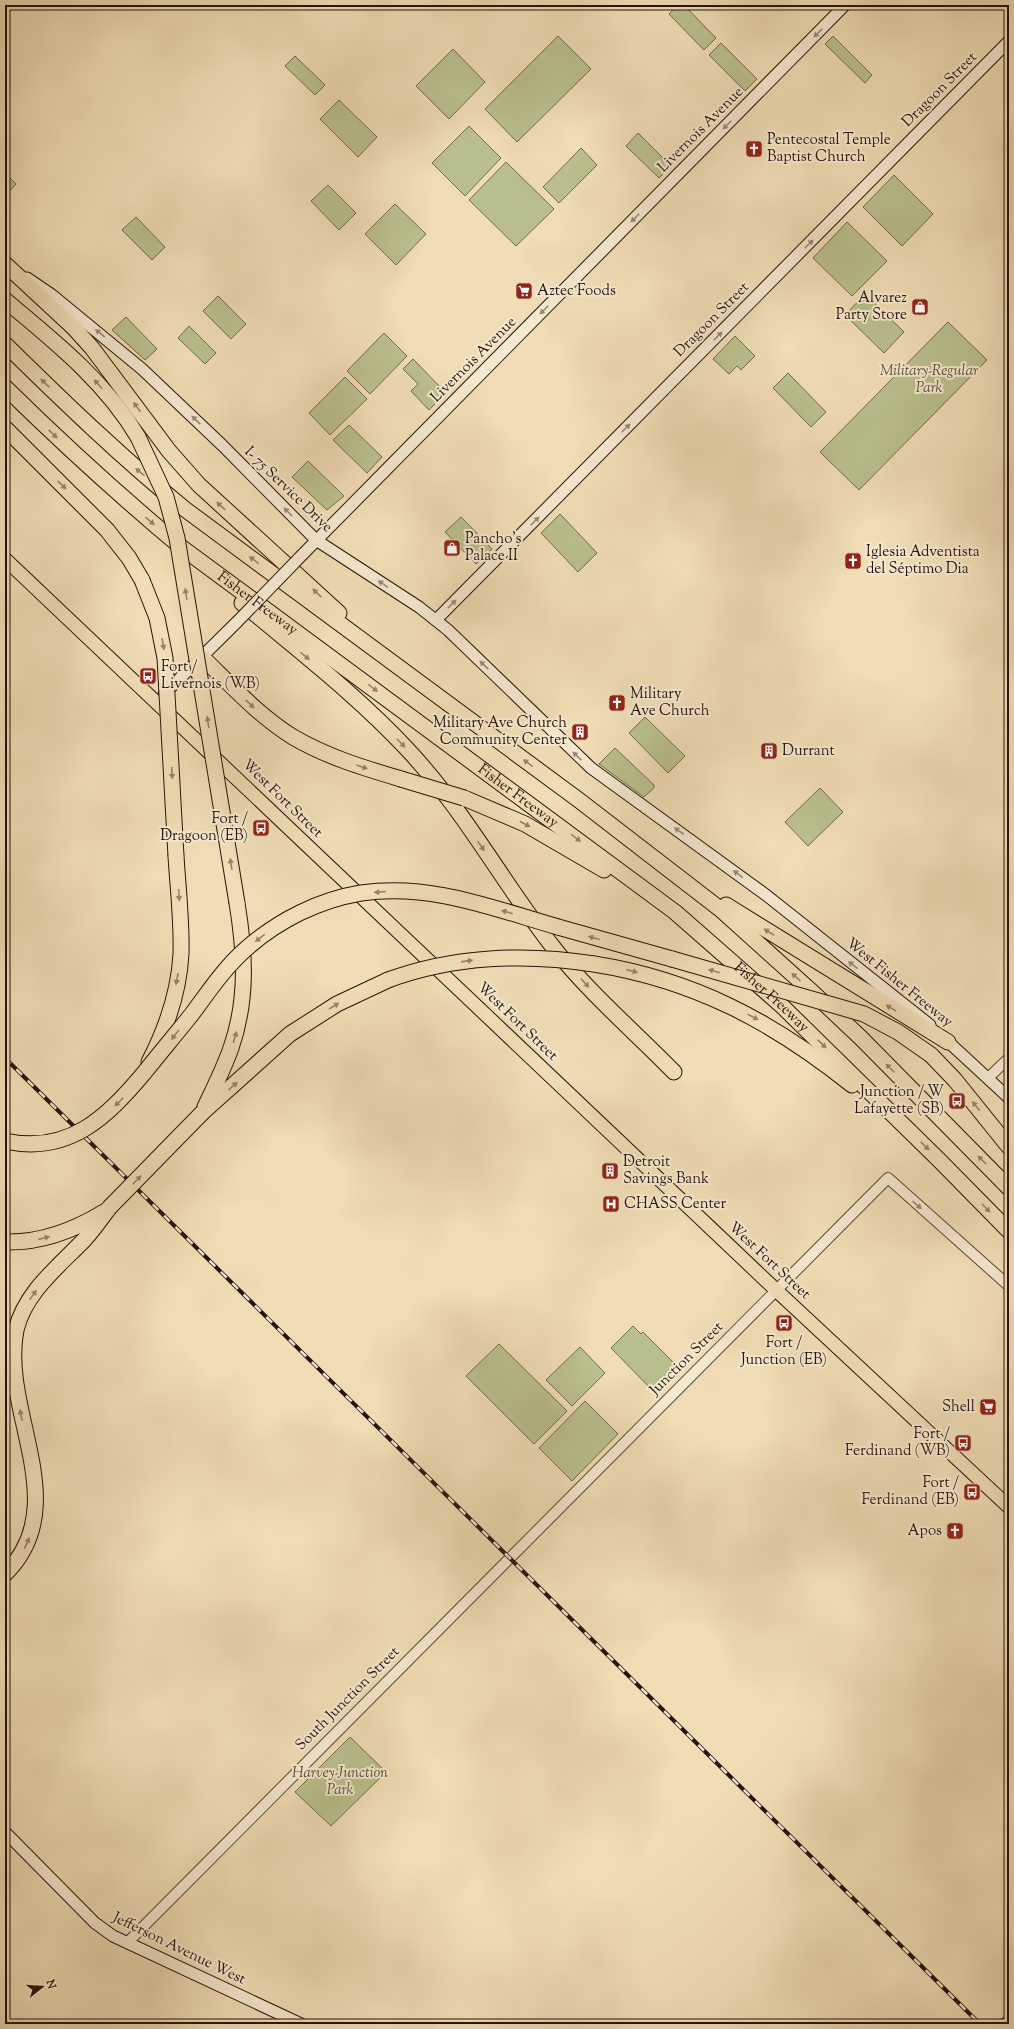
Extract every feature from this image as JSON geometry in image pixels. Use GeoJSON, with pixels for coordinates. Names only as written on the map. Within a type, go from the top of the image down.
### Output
{"type":"FeatureCollection","features":[{"type":"Feature","properties":{"kind":"highway"},"geometry":{"type":"LineString","coordinates":[[5,264],[74,328],[92,348],[170,451],[199,485],[398,667]]}},
{"type":"Feature","properties":{"kind":"highway"},"geometry":{"type":"LineString","coordinates":[[5,300],[89,373],[122,411],[138,437],[166,497],[177,538],[237,902],[244,956],[243,1001],[232,1048],[203,1112]]}},
{"type":"Feature","properties":{"kind":"highway","name":"Fisher Freeway"},"geometry":{"type":"LineString","coordinates":[[5,344],[90,427],[136,469],[186,510],[673,872],[738,925],[810,990],[1009,1188]]}},
{"type":"Feature","properties":{"kind":"highway","name":"Fisher Freeway"},"geometry":{"type":"LineString","coordinates":[[5,387],[70,451],[119,495],[181,547],[675,912],[781,1005],[909,1130],[1009,1231]]}},
{"type":"Feature","properties":{"kind":"highway"},"geometry":{"type":"LineString","coordinates":[[5,428],[107,530],[129,558],[142,580],[158,618],[165,658],[181,940],[178,975],[170,1010],[144,1072]]}},
{"type":"Feature","properties":{"kind":"highway"},"geometry":{"type":"LineString","coordinates":[[181,547],[220,585],[362,704],[409,751],[455,808],[555,949],[596,994],[674,1072]]}},
{"type":"Feature","properties":{"kind":"highway"},"geometry":{"type":"LineString","coordinates":[[202,657],[263,715],[293,737],[334,757],[464,798],[511,817],[550,838],[675,912]]}},
{"type":"Feature","properties":{"kind":"highway"},"geometry":{"type":"LineString","coordinates":[[673,872],[948,1042]]}},
{"type":"Feature","properties":{"kind":"highway"},"geometry":{"type":"LineString","coordinates":[[5,1141],[40,1144],[55,1141],[77,1133],[108,1112],[125,1096],[220,977],[246,949],[285,921],[318,905],[362,893],[397,890],[422,891],[455,897],[864,1014],[898,1032],[931,1055],[955,1080],[1009,1147]]}},
{"type":"Feature","properties":{"kind":"highway"},"geometry":{"type":"LineString","coordinates":[[5,1574],[16,1562],[28,1540],[36,1506],[34,1484],[14,1378],[13,1354],[16,1330],[23,1311],[33,1294],[90,1233],[109,1208],[203,1112],[290,1034],[337,1004],[388,980],[440,966],[484,959],[556,959],[630,970],[676,983],[720,1001],[755,1018],[815,1056],[909,1130]]}},
{"type":"Feature","properties":{"kind":"highway"},"geometry":{"type":"LineString","coordinates":[[5,1242],[27,1241],[54,1235],[83,1223],[109,1208]]}},
{"type":"Feature","properties":{"kind":"main road","name":"Livernois Avenue"},"geometry":{"type":"LineString","coordinates":[[156,701],[237,622],[367,488],[846,5]]}},
{"type":"Feature","properties":{"kind":"main road","name":"Dragoon Street"},"geometry":{"type":"LineString","coordinates":[[436,620],[1009,41]]}},
{"type":"Feature","properties":{"kind":"main road","name":"I- 75 Service Drive"},"geometry":{"type":"LineString","coordinates":[[5,264],[52,295],[142,368],[222,445],[316,540],[436,620],[578,757],[607,780],[711,853],[766,895]]}},
{"type":"Feature","properties":{"kind":"main road","name":"West Fort Street"},"geometry":{"type":"LineString","coordinates":[[5,559],[776,1291],[1009,1506]]}},
{"type":"Feature","properties":{"kind":"main road","name":"West Fisher Freeway"},"geometry":{"type":"LineString","coordinates":[[766,895],[829,946],[905,1004],[1009,1098]]}},
{"type":"Feature","properties":{"kind":"main road","name":"Jefferson Avenue West"},"geometry":{"type":"LineString","coordinates":[[5,1832],[95,1923],[113,1936],[301,2024]]}},
{"type":"Feature","properties":{"kind":"main road"},"geometry":{"type":"LineString","coordinates":[[1006,2024],[1009,2020]]}},
{"type":"Feature","properties":{"kind":"street"},"geometry":{"type":"LineString","coordinates":[[988,1078],[1009,1058]]}},
{"type":"Feature","properties":{"kind":"street","name":"Junction Street"},"geometry":{"type":"LineString","coordinates":[[507,1562],[888,1178],[1009,1286]]}},
{"type":"Feature","properties":{"kind":"street","name":"South Junction Street"},"geometry":{"type":"LineString","coordinates":[[127,1942],[507,1562]]}},
{"type":"Feature","properties":{"kind":"green space"},"geometry":{"type":"Polygon","coordinates":[[[678,5],[684,5],[716,38],[704,50],[669,14],[678,5]]]}},
{"type":"Feature","properties":{"kind":"green space"},"geometry":{"type":"Polygon","coordinates":[[[558,36],[591,69],[517,142],[485,109],[558,36]]]}},
{"type":"Feature","properties":{"kind":"green space"},"geometry":{"type":"Polygon","coordinates":[[[833,36],[872,75],[865,83],[825,44],[833,36]]]}},
{"type":"Feature","properties":{"kind":"green space"},"geometry":{"type":"Polygon","coordinates":[[[721,43],[757,79],[745,91],[709,55],[721,43]]]}},
{"type":"Feature","properties":{"kind":"green space"},"geometry":{"type":"Polygon","coordinates":[[[453,49],[485,82],[449,119],[416,86],[453,49]]]}},
{"type":"Feature","properties":{"kind":"green space"},"geometry":{"type":"Polygon","coordinates":[[[295,56],[325,85],[315,95],[285,66],[295,56]]]}},
{"type":"Feature","properties":{"kind":"green space"},"geometry":{"type":"Polygon","coordinates":[[[339,100],[377,137],[358,157],[320,119],[339,100]]]}},
{"type":"Feature","properties":{"kind":"green space"},"geometry":{"type":"Polygon","coordinates":[[[469,126],[501,158],[465,196],[432,163],[469,126]]]}},
{"type":"Feature","properties":{"kind":"green space"},"geometry":{"type":"Polygon","coordinates":[[[638,133],[671,166],[659,178],[626,146],[638,133]]]}},
{"type":"Feature","properties":{"kind":"green space"},"geometry":{"type":"Polygon","coordinates":[[[581,148],[597,165],[559,203],[543,187],[581,148]]]}},
{"type":"Feature","properties":{"kind":"green space"},"geometry":{"type":"Polygon","coordinates":[[[506,162],[554,209],[516,246],[469,200],[506,162]]]}},
{"type":"Feature","properties":{"kind":"green space"},"geometry":{"type":"Polygon","coordinates":[[[5,173],[16,184],[6,195],[5,194],[5,173]]]}},
{"type":"Feature","properties":{"kind":"green space"},"geometry":{"type":"Polygon","coordinates":[[[894,175],[933,214],[902,246],[863,207],[894,175]]]}},
{"type":"Feature","properties":{"kind":"green space"},"geometry":{"type":"Polygon","coordinates":[[[328,185],[356,213],[339,230],[311,201],[328,185]]]}},
{"type":"Feature","properties":{"kind":"green space"},"geometry":{"type":"Polygon","coordinates":[[[395,204],[426,234],[396,265],[365,234],[395,204]]]}},
{"type":"Feature","properties":{"kind":"green space"},"geometry":{"type":"Polygon","coordinates":[[[136,217],[165,247],[152,260],[122,230],[136,217]]]}},
{"type":"Feature","properties":{"kind":"green space"},"geometry":{"type":"Polygon","coordinates":[[[847,222],[887,261],[852,296],[813,258],[847,222]]]}},
{"type":"Feature","properties":{"kind":"green space"},"geometry":{"type":"Polygon","coordinates":[[[865,294],[904,332],[884,353],[845,315],[865,294]]]}},
{"type":"Feature","properties":{"kind":"green space"},"geometry":{"type":"Polygon","coordinates":[[[218,296],[246,324],[231,339],[203,311],[218,296]]]}},
{"type":"Feature","properties":{"kind":"green space"},"geometry":{"type":"Polygon","coordinates":[[[126,317],[157,349],[145,360],[112,330],[126,317]]]}},
{"type":"Feature","properties":{"kind":"green space","name":"Military-Regular Park"},"geometry":{"type":"Polygon","coordinates":[[[948,322],[987,360],[859,490],[820,452],[948,322]]]}},
{"type":"Feature","properties":{"kind":"green space"},"geometry":{"type":"Polygon","coordinates":[[[189,326],[216,353],[205,364],[178,338],[189,326]]]}},
{"type":"Feature","properties":{"kind":"green space"},"geometry":{"type":"Polygon","coordinates":[[[384,333],[407,356],[370,394],[347,371],[384,333]]]}},
{"type":"Feature","properties":{"kind":"green space"},"geometry":{"type":"Polygon","coordinates":[[[735,336],[755,356],[741,370],[737,366],[729,374],[713,359],[735,336]]]}},
{"type":"Feature","properties":{"kind":"green space"},"geometry":{"type":"Polygon","coordinates":[[[413,359],[446,393],[429,410],[411,391],[418,384],[403,369],[413,359]]]}},
{"type":"Feature","properties":{"kind":"green space"},"geometry":{"type":"Polygon","coordinates":[[[788,373],[826,412],[811,427],[773,388],[788,373]]]}},
{"type":"Feature","properties":{"kind":"green space"},"geometry":{"type":"Polygon","coordinates":[[[345,377],[367,399],[330,435],[309,413],[345,377]]]}},
{"type":"Feature","properties":{"kind":"green space"},"geometry":{"type":"Polygon","coordinates":[[[349,425],[382,457],[367,473],[333,440],[349,425]]]}},
{"type":"Feature","properties":{"kind":"green space"},"geometry":{"type":"Polygon","coordinates":[[[308,461],[344,496],[327,510],[292,477],[308,461]]]}},
{"type":"Feature","properties":{"kind":"green space"},"geometry":{"type":"Polygon","coordinates":[[[560,514],[597,553],[578,572],[541,533],[560,514]]]}},
{"type":"Feature","properties":{"kind":"green space"},"geometry":{"type":"Polygon","coordinates":[[[461,517],[492,549],[476,564],[445,532],[461,517]]]}},
{"type":"Feature","properties":{"kind":"green space"},"geometry":{"type":"Polygon","coordinates":[[[645,717],[685,756],[668,773],[629,733],[645,717]]]}},
{"type":"Feature","properties":{"kind":"green space"},"geometry":{"type":"Polygon","coordinates":[[[615,748],[654,785],[654,788],[644,797],[599,764],[615,748]]]}},
{"type":"Feature","properties":{"kind":"green space"},"geometry":{"type":"Polygon","coordinates":[[[820,788],[843,812],[808,846],[785,822],[820,788]]]}},
{"type":"Feature","properties":{"kind":"green space"},"geometry":{"type":"Polygon","coordinates":[[[633,1326],[641,1334],[643,1332],[682,1371],[657,1395],[611,1348],[633,1326]]]}},
{"type":"Feature","properties":{"kind":"green space"},"geometry":{"type":"Polygon","coordinates":[[[499,1344],[567,1411],[534,1444],[466,1376],[499,1344]]]}},
{"type":"Feature","properties":{"kind":"green space"},"geometry":{"type":"Polygon","coordinates":[[[580,1347],[605,1373],[572,1406],[546,1380],[580,1347]]]}},
{"type":"Feature","properties":{"kind":"green space"},"geometry":{"type":"Polygon","coordinates":[[[585,1401],[618,1434],[572,1481],[539,1448],[585,1401]]]}},
{"type":"Feature","properties":{"kind":"green space","name":"Harvey-Junction Park"},"geometry":{"type":"Polygon","coordinates":[[[350,1737],[386,1772],[331,1826],[295,1792],[350,1737]]]}},
{"type":"Feature","properties":{"kind":"railway"},"geometry":{"type":"LineString","coordinates":[[5,1058],[980,2024]]}},
{"type":"Feature","properties":{"kind":"place","name":"Pentecostal Temple Baptist Church"},"geometry":{"type":"Point","coordinates":[754,149]}},
{"type":"Feature","properties":{"kind":"place","name":"Aztec Foods"},"geometry":{"type":"Point","coordinates":[524,291]}},
{"type":"Feature","properties":{"kind":"place","name":"Alvarez Party Store"},"geometry":{"type":"Point","coordinates":[920,307]}},
{"type":"Feature","properties":{"kind":"place","name":"Pancho's Palace II"},"geometry":{"type":"Point","coordinates":[452,548]}},
{"type":"Feature","properties":{"kind":"place","name":"Iglesia Adventista del Séptimo Dia"},"geometry":{"type":"Point","coordinates":[853,561]}},
{"type":"Feature","properties":{"kind":"place","name":"Fort / Livernois (WB)"},"geometry":{"type":"Point","coordinates":[148,676]}},
{"type":"Feature","properties":{"kind":"place","name":"Military Ave Church"},"geometry":{"type":"Point","coordinates":[617,703]}},
{"type":"Feature","properties":{"kind":"place","name":"Military Ave Church Community Center"},"geometry":{"type":"Point","coordinates":[580,732]}},
{"type":"Feature","properties":{"kind":"place","name":"Durrant"},"geometry":{"type":"Point","coordinates":[769,751]}},
{"type":"Feature","properties":{"kind":"place","name":"Fort / Dragoon (EB)"},"geometry":{"type":"Point","coordinates":[261,828]}},
{"type":"Feature","properties":{"kind":"place","name":"Junction / W Lafayette (SB)"},"geometry":{"type":"Point","coordinates":[957,1101]}},
{"type":"Feature","properties":{"kind":"place","name":"Detroit Savings Bank"},"geometry":{"type":"Point","coordinates":[610,1171]}},
{"type":"Feature","properties":{"kind":"place","name":"CHASS Center"},"geometry":{"type":"Point","coordinates":[611,1204]}},
{"type":"Feature","properties":{"kind":"place","name":"Fort / Junction (EB)"},"geometry":{"type":"Point","coordinates":[784,1323]}},
{"type":"Feature","properties":{"kind":"place","name":"Shell"},"geometry":{"type":"Point","coordinates":[988,1407]}},
{"type":"Feature","properties":{"kind":"place","name":"Fort / Ferdinand (WB)"},"geometry":{"type":"Point","coordinates":[963,1443]}},
{"type":"Feature","properties":{"kind":"place","name":"Fort / Ferdinand (EB)"},"geometry":{"type":"Point","coordinates":[972,1492]}},
{"type":"Feature","properties":{"kind":"place","name":"Apos"},"geometry":{"type":"Point","coordinates":[955,1531]}}]}
